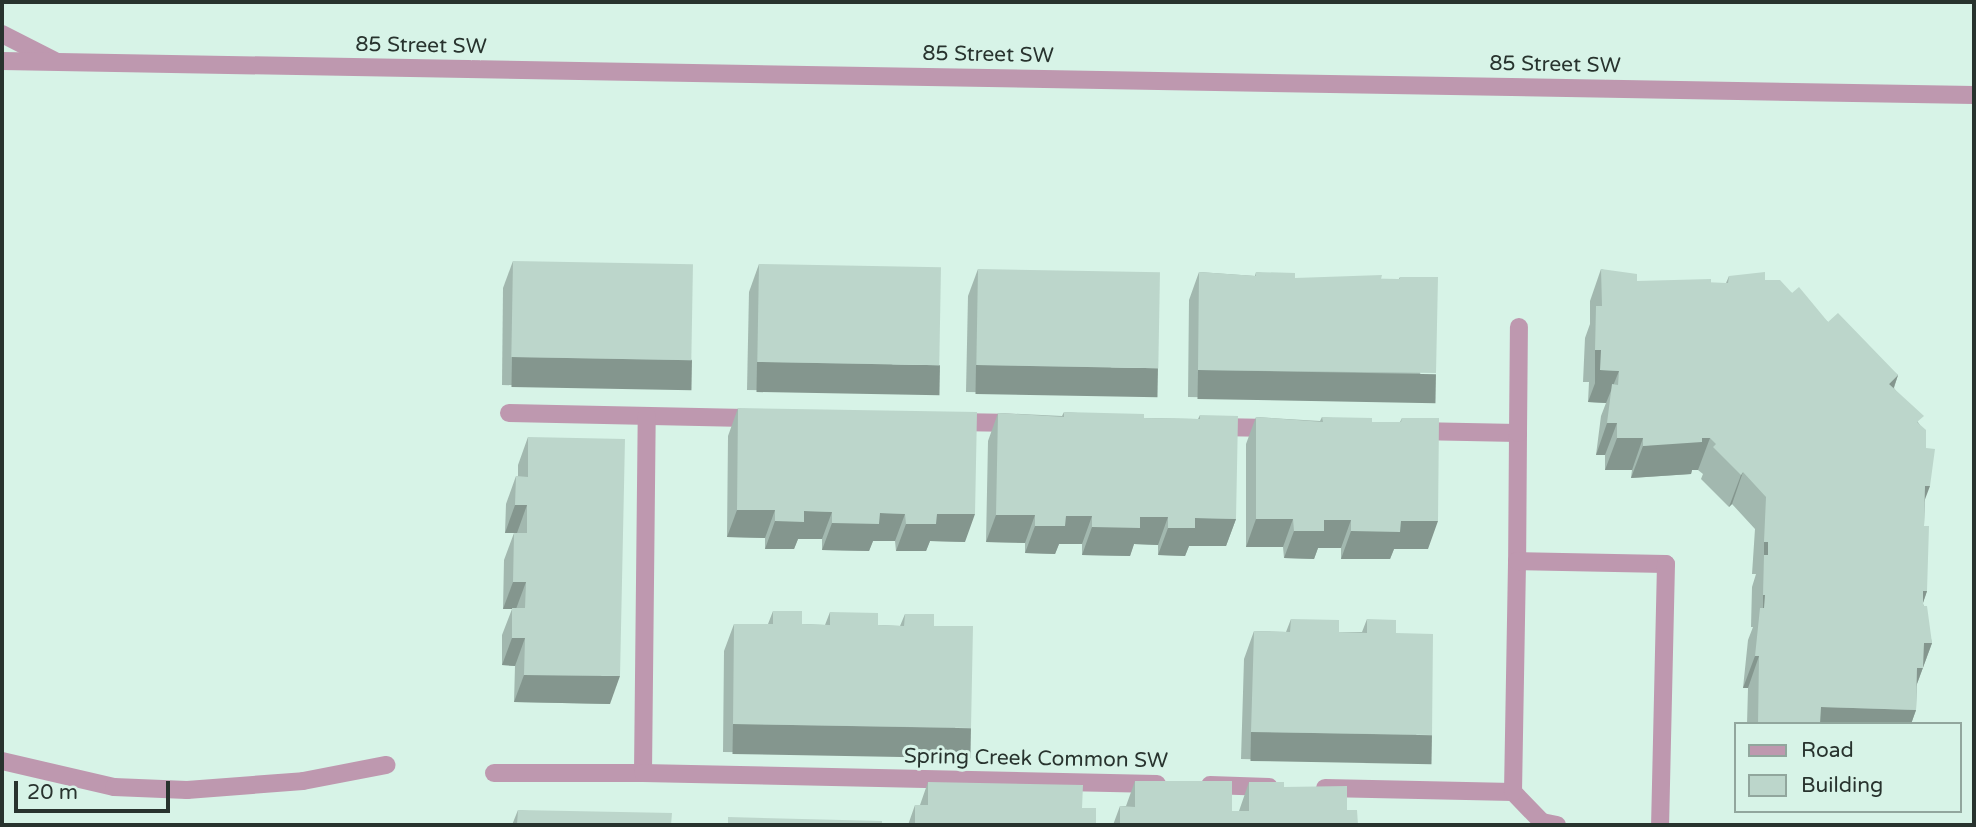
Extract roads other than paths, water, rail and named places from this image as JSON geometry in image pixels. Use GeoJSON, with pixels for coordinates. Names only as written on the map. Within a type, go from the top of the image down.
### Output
{"type":"FeatureCollection","features":[{"type":"Feature","properties":{"kind":"street"},"geometry":{"type":"LineString","coordinates":[[2,34],[58,62]]}},
{"type":"Feature","properties":{"kind":"street","name":"85 Street SW"},"geometry":{"type":"LineString","coordinates":[[2,61],[1974,95]]}},
{"type":"Feature","properties":{"kind":"street"},"geometry":{"type":"LineString","coordinates":[[1519,327],[1513,792],[1542,822],[1556,825]]}},
{"type":"Feature","properties":{"kind":"street"},"geometry":{"type":"LineString","coordinates":[[509,413],[772,418]]}},
{"type":"Feature","properties":{"kind":"street"},"geometry":{"type":"LineString","coordinates":[[643,773],[648,416]]}},
{"type":"Feature","properties":{"kind":"street"},"geometry":{"type":"LineString","coordinates":[[938,421],[1034,423]]}},
{"type":"Feature","properties":{"kind":"street"},"geometry":{"type":"LineString","coordinates":[[1200,427],[1297,429]]}},
{"type":"Feature","properties":{"kind":"street"},"geometry":{"type":"LineString","coordinates":[[1394,430],[1518,433]]}},
{"type":"Feature","properties":{"kind":"street"},"geometry":{"type":"LineString","coordinates":[[1517,561],[1666,565],[1660,825]]}},
{"type":"Feature","properties":{"kind":"street"},"geometry":{"type":"LineString","coordinates":[[2,761],[114,787],[187,790],[303,781],[386,765]]}},
{"type":"Feature","properties":{"kind":"street","name":"Spring Creek Common SW"},"geometry":{"type":"LineString","coordinates":[[494,773],[643,773],[1513,792]]}}]}
